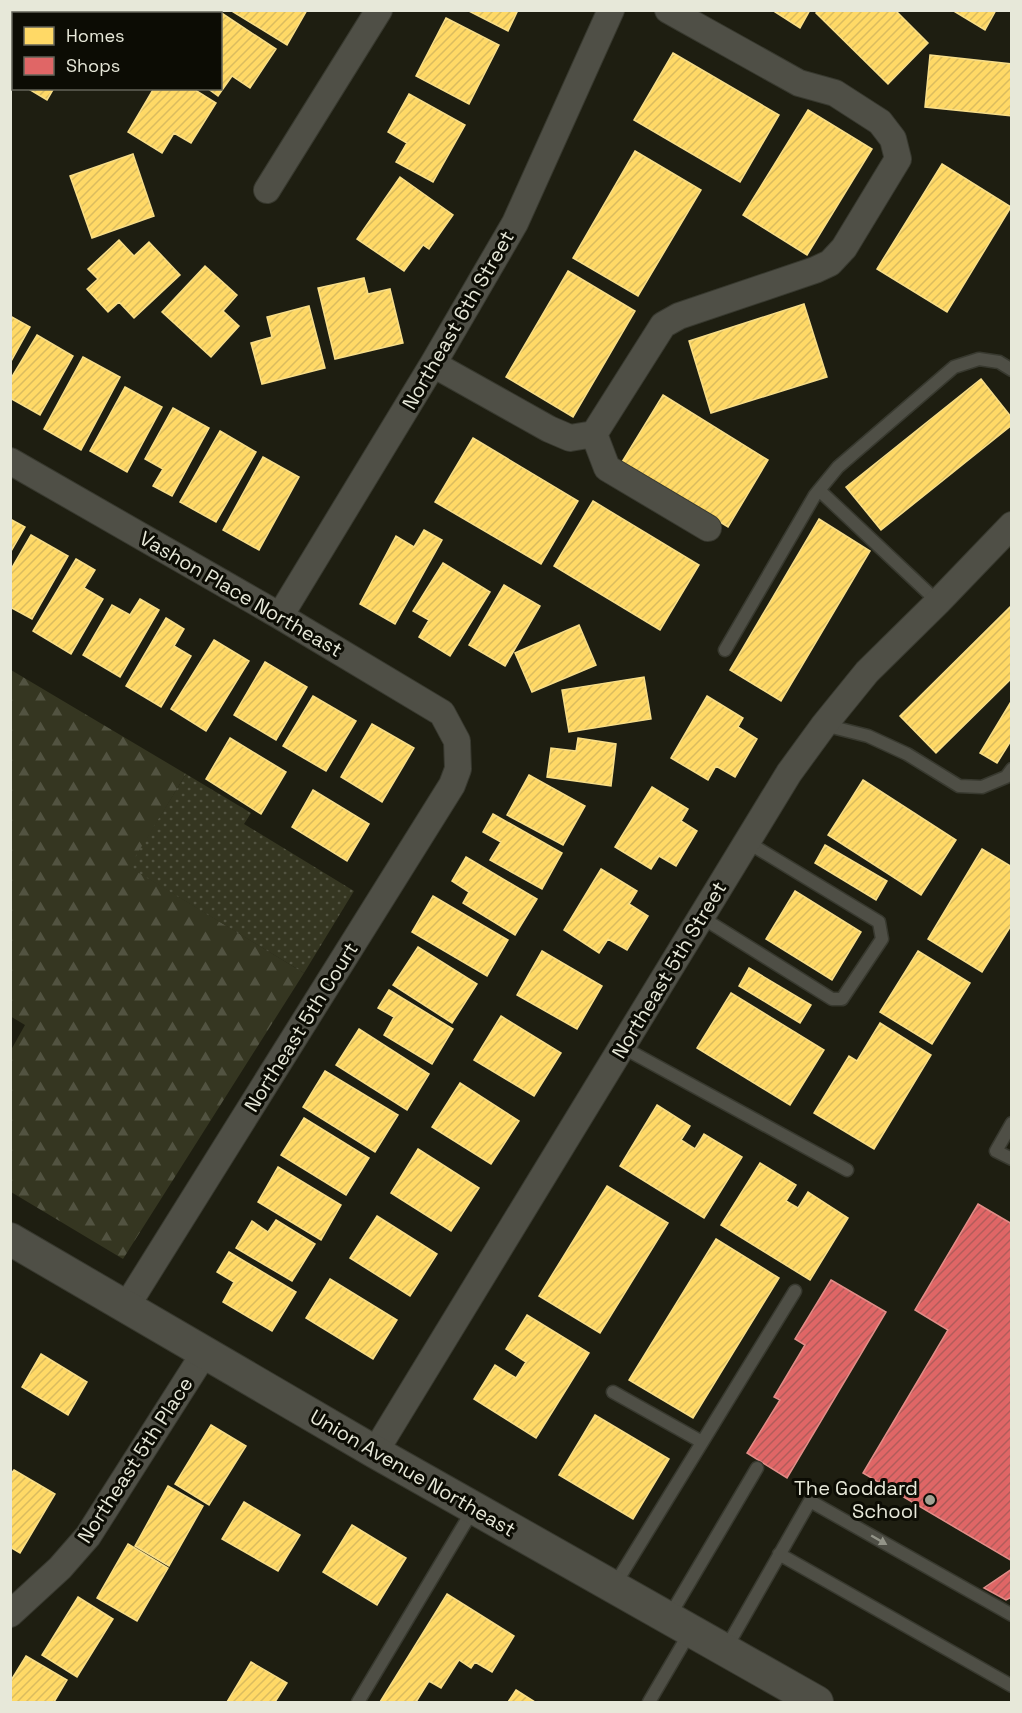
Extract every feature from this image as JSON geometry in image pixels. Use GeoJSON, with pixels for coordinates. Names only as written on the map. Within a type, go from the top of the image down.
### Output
{"type":"FeatureCollection","features":[{"type":"Feature","properties":{"kind":"street"},"geometry":{"type":"LineString","coordinates":[[267,190],[379,10]]}},
{"type":"Feature","properties":{"kind":"street","name":"Northeast 6th Street"},"geometry":{"type":"LineString","coordinates":[[280,616],[433,363],[514,223],[610,10]]}},
{"type":"Feature","properties":{"kind":"street"},"geometry":{"type":"LineString","coordinates":[[433,363],[549,429],[570,438],[594,434],[663,324],[679,316],[816,270],[830,263],[844,248],[898,159],[893,139],[880,122],[834,93],[799,83],[668,10]]}},
{"type":"Feature","properties":{"kind":"street"},"geometry":{"type":"LineString","coordinates":[[594,434],[607,468],[708,528]]}},
{"type":"Feature","properties":{"kind":"street","name":"Vashon Place Northeast"},"geometry":{"type":"LineString","coordinates":[[10,462],[280,616],[442,713],[457,741]]}},
{"type":"Feature","properties":{"kind":"street","name":"Northeast 5th Street"},"geometry":{"type":"LineString","coordinates":[[375,1452],[789,773],[867,672],[1011,525]]}},
{"type":"Feature","properties":{"kind":"street","name":"Northeast 5th Court"},"geometry":{"type":"LineString","coordinates":[[126,1307],[452,785],[458,769],[457,741]]}},
{"type":"Feature","properties":{"kind":"street","name":"Union Avenue Northeast"},"geometry":{"type":"LineString","coordinates":[[10,1239],[375,1452],[680,1624],[810,1701]]}},
{"type":"Feature","properties":{"kind":"street","name":"Northeast 5th Place"},"geometry":{"type":"LineString","coordinates":[[10,1614],[60,1568],[88,1536],[205,1352]]}},
{"type":"Feature","properties":{"kind":"lane"},"geometry":{"type":"LineString","coordinates":[[725,650],[819,490],[838,467],[954,367],[979,359],[999,362],[1011,370]]}},
{"type":"Feature","properties":{"kind":"lane"},"geometry":{"type":"LineString","coordinates":[[819,490],[938,602]]}},
{"type":"Feature","properties":{"kind":"lane"},"geometry":{"type":"LineString","coordinates":[[824,725],[868,736],[907,754],[959,786],[982,787],[1006,777],[1011,769]]}},
{"type":"Feature","properties":{"kind":"lane"},"geometry":{"type":"LineString","coordinates":[[700,917],[832,999],[842,999],[882,939],[879,922],[747,842]]}},
{"type":"Feature","properties":{"kind":"lane"},"geometry":{"type":"LineString","coordinates":[[622,1047],[847,1170]]}},
{"type":"Feature","properties":{"kind":"lane"},"geometry":{"type":"LineString","coordinates":[[1011,1123],[996,1151],[1011,1160]]}},
{"type":"Feature","properties":{"kind":"lane"},"geometry":{"type":"LineString","coordinates":[[613,1587],[795,1292]]}},
{"type":"Feature","properties":{"kind":"lane"},"geometry":{"type":"LineString","coordinates":[[614,1392],[702,1442]]}},
{"type":"Feature","properties":{"kind":"lane"},"geometry":{"type":"LineString","coordinates":[[649,1702],[680,1624],[757,1468]]}},
{"type":"Feature","properties":{"kind":"lane"},"geometry":{"type":"LineString","coordinates":[[725,1650],[810,1501],[1011,1615]]}},
{"type":"Feature","properties":{"kind":"lane"},"geometry":{"type":"LineString","coordinates":[[358,1702],[474,1508]]}},
{"type":"Feature","properties":{"kind":"lane"},"geometry":{"type":"LineString","coordinates":[[779,1554],[1011,1686]]}},
{"type":"Feature","properties":{"kind":"green space"},"geometry":{"type":"Polygon","coordinates":[[[11,670],[186,774],[130,867],[304,973],[123,1259],[11,1192],[11,1050],[25,1025],[10,1016],[11,670]]]}},
{"type":"Feature","properties":{"kind":"green space"},"geometry":{"type":"Polygon","coordinates":[[[186,774],[251,813],[244,824],[354,891],[304,973],[129,867],[186,774]]]}},
{"type":"Feature","properties":{"kind":"building: Homes"},"geometry":{"type":"Polygon","coordinates":[[[230,10],[307,10],[287,45],[230,10]]]}},
{"type":"Feature","properties":{"kind":"building: Homes"},"geometry":{"type":"Polygon","coordinates":[[[467,10],[518,10],[508,31],[467,10]]]}},
{"type":"Feature","properties":{"kind":"building: Homes"},"geometry":{"type":"Polygon","coordinates":[[[772,10],[810,10],[800,28],[772,10]]]}},
{"type":"Feature","properties":{"kind":"building: Homes"},"geometry":{"type":"Polygon","coordinates":[[[819,10],[895,10],[928,43],[888,84],[816,13],[819,10]]]}},
{"type":"Feature","properties":{"kind":"building: Homes"},"geometry":{"type":"Polygon","coordinates":[[[952,10],[996,10],[985,30],[952,10]]]}},
{"type":"Feature","properties":{"kind":"building: Homes"},"geometry":{"type":"Polygon","coordinates":[[[222,13],[276,49],[250,88],[232,76],[218,96],[210,90],[222,90],[222,13]]]}},
{"type":"Feature","properties":{"kind":"building: Homes"},"geometry":{"type":"Polygon","coordinates":[[[446,18],[499,45],[469,104],[416,76],[446,18]]]}},
{"type":"Feature","properties":{"kind":"building: Homes"},"geometry":{"type":"Polygon","coordinates":[[[12,36],[12,52],[10,51],[12,36]]]}},
{"type":"Feature","properties":{"kind":"building: Homes"},"geometry":{"type":"Polygon","coordinates":[[[12,53],[12,79],[10,78],[12,53]]]}},
{"type":"Feature","properties":{"kind":"building: Homes"},"geometry":{"type":"Polygon","coordinates":[[[673,53],[779,115],[740,182],[634,120],[673,53]]]}},
{"type":"Feature","properties":{"kind":"building: Homes"},"geometry":{"type":"Polygon","coordinates":[[[930,55],[1012,64],[1012,116],[925,107],[930,55]]]}},
{"type":"Feature","properties":{"kind":"building: Homes"},"geometry":{"type":"Polygon","coordinates":[[[30,90],[53,90],[47,100],[30,90]]]}},
{"type":"Feature","properties":{"kind":"building: Homes"},"geometry":{"type":"Polygon","coordinates":[[[153,90],[195,90],[216,103],[191,143],[174,133],[162,153],[128,132],[153,90]]]}},
{"type":"Feature","properties":{"kind":"building: Homes"},"geometry":{"type":"Polygon","coordinates":[[[409,94],[465,125],[433,182],[396,162],[407,143],[388,132],[409,94]]]}},
{"type":"Feature","properties":{"kind":"building: Homes"},"geometry":{"type":"Polygon","coordinates":[[[808,110],[872,149],[807,255],[743,215],[808,110]]]}},
{"type":"Feature","properties":{"kind":"building: Homes"},"geometry":{"type":"Polygon","coordinates":[[[635,151],[701,190],[638,296],[573,258],[635,151]]]}},
{"type":"Feature","properties":{"kind":"building: Homes"},"geometry":{"type":"Polygon","coordinates":[[[133,154],[154,216],[92,238],[70,176],[133,154]]]}},
{"type":"Feature","properties":{"kind":"building: Homes"},"geometry":{"type":"Polygon","coordinates":[[[942,164],[1011,207],[947,312],[877,269],[942,164]]]}},
{"type":"Feature","properties":{"kind":"building: Homes"},"geometry":{"type":"Polygon","coordinates":[[[400,177],[453,215],[429,249],[423,245],[404,271],[357,239],[400,177]]]}},
{"type":"Feature","properties":{"kind":"building: Homes"},"geometry":{"type":"Polygon","coordinates":[[[119,240],[134,256],[149,242],[180,275],[134,318],[119,302],[108,312],[87,289],[98,279],[88,269],[119,240]]]}},
{"type":"Feature","properties":{"kind":"building: Homes"},"geometry":{"type":"Polygon","coordinates":[[[205,266],[237,295],[223,311],[239,326],[211,357],[162,312],[205,266]]]}},
{"type":"Feature","properties":{"kind":"building: Homes"},"geometry":{"type":"Polygon","coordinates":[[[568,271],[635,311],[573,417],[506,377],[568,271]]]}},
{"type":"Feature","properties":{"kind":"building: Homes"},"geometry":{"type":"Polygon","coordinates":[[[364,278],[368,294],[390,289],[403,343],[335,359],[318,288],[364,278]]]}},
{"type":"Feature","properties":{"kind":"building: Homes"},"geometry":{"type":"Polygon","coordinates":[[[804,304],[827,377],[711,413],[689,341],[804,304]]]}},
{"type":"Feature","properties":{"kind":"building: Homes"},"geometry":{"type":"Polygon","coordinates":[[[309,306],[325,368],[262,384],[251,343],[272,337],[267,317],[309,306]]]}},
{"type":"Feature","properties":{"kind":"building: Homes"},"geometry":{"type":"Polygon","coordinates":[[[10,316],[30,327],[10,363],[10,316]]]}},
{"type":"Feature","properties":{"kind":"building: Homes"},"geometry":{"type":"Polygon","coordinates":[[[37,335],[73,356],[40,415],[10,398],[10,380],[37,335]]]}},
{"type":"Feature","properties":{"kind":"building: Homes"},"geometry":{"type":"Polygon","coordinates":[[[83,357],[120,377],[81,450],[44,429],[83,357]]]}},
{"type":"Feature","properties":{"kind":"building: Homes"},"geometry":{"type":"Polygon","coordinates":[[[981,379],[1012,418],[1012,425],[881,530],[846,487],[981,379]]]}},
{"type":"Feature","properties":{"kind":"building: Homes"},"geometry":{"type":"Polygon","coordinates":[[[125,387],[162,407],[127,472],[90,451],[125,387]]]}},
{"type":"Feature","properties":{"kind":"building: Homes"},"geometry":{"type":"Polygon","coordinates":[[[663,395],[768,460],[728,527],[622,462],[663,395]]]}},
{"type":"Feature","properties":{"kind":"building: Homes"},"geometry":{"type":"Polygon","coordinates":[[[173,408],[209,428],[172,496],[153,486],[163,469],[145,459],[173,408]]]}},
{"type":"Feature","properties":{"kind":"building: Homes"},"geometry":{"type":"Polygon","coordinates":[[[220,431],[256,452],[216,522],[180,502],[220,431]]]}},
{"type":"Feature","properties":{"kind":"building: Homes"},"geometry":{"type":"Polygon","coordinates":[[[473,438],[578,501],[541,564],[435,502],[473,438]]]}},
{"type":"Feature","properties":{"kind":"building: Homes"},"geometry":{"type":"Polygon","coordinates":[[[263,457],[299,477],[259,550],[223,530],[263,457]]]}},
{"type":"Feature","properties":{"kind":"building: Homes"},"geometry":{"type":"Polygon","coordinates":[[[593,501],[699,565],[660,630],[554,566],[593,501]]]}},
{"type":"Feature","properties":{"kind":"building: Homes"},"geometry":{"type":"Polygon","coordinates":[[[10,519],[25,527],[10,553],[10,519]]]}},
{"type":"Feature","properties":{"kind":"building: Homes"},"geometry":{"type":"Polygon","coordinates":[[[819,519],[870,551],[781,701],[730,670],[819,519]]]}},
{"type":"Feature","properties":{"kind":"building: Homes"},"geometry":{"type":"Polygon","coordinates":[[[424,530],[442,540],[395,624],[360,604],[396,536],[414,547],[424,530]]]}},
{"type":"Feature","properties":{"kind":"building: Homes"},"geometry":{"type":"Polygon","coordinates":[[[31,535],[68,556],[32,619],[10,607],[10,571],[31,535]]]}},
{"type":"Feature","properties":{"kind":"building: Homes"},"geometry":{"type":"Polygon","coordinates":[[[76,559],[95,570],[84,588],[103,599],[71,654],[33,631],[76,559]]]}},
{"type":"Feature","properties":{"kind":"building: Homes"},"geometry":{"type":"Polygon","coordinates":[[[443,563],[490,592],[450,656],[419,637],[429,620],[413,611],[443,563]]]}},
{"type":"Feature","properties":{"kind":"building: Homes"},"geometry":{"type":"Polygon","coordinates":[[[504,585],[540,606],[505,666],[469,645],[504,585]]]}},
{"type":"Feature","properties":{"kind":"building: Homes"},"geometry":{"type":"Polygon","coordinates":[[[140,599],[159,610],[120,677],[83,655],[112,605],[130,615],[140,599]]]}},
{"type":"Feature","properties":{"kind":"building: Homes"},"geometry":{"type":"Polygon","coordinates":[[[1012,605],[1012,678],[936,753],[900,716],[1012,605]]]}},
{"type":"Feature","properties":{"kind":"building: Homes"},"geometry":{"type":"Polygon","coordinates":[[[166,618],[184,629],[174,646],[191,656],[161,707],[126,686],[166,618]]]}},
{"type":"Feature","properties":{"kind":"building: Homes"},"geometry":{"type":"Polygon","coordinates":[[[579,625],[596,665],[532,692],[515,653],[579,625]]]}},
{"type":"Feature","properties":{"kind":"building: Homes"},"geometry":{"type":"Polygon","coordinates":[[[214,640],[249,661],[206,731],[171,709],[214,640]]]}},
{"type":"Feature","properties":{"kind":"building: Homes"},"geometry":{"type":"Polygon","coordinates":[[[265,662],[307,687],[276,740],[234,715],[265,662]]]}},
{"type":"Feature","properties":{"kind":"building: Homes"},"geometry":{"type":"Polygon","coordinates":[[[644,677],[651,719],[569,732],[562,690],[644,677]]]}},
{"type":"Feature","properties":{"kind":"building: Homes"},"geometry":{"type":"Polygon","coordinates":[[[313,696],[356,721],[326,771],[283,746],[313,696]]]}},
{"type":"Feature","properties":{"kind":"building: Homes"},"geometry":{"type":"Polygon","coordinates":[[[707,696],[743,718],[738,727],[757,739],[735,777],[716,766],[708,780],[671,758],[707,696]]]}},
{"type":"Feature","properties":{"kind":"building: Homes"},"geometry":{"type":"Polygon","coordinates":[[[1012,700],[1012,739],[997,763],[980,753],[1012,700]]]}},
{"type":"Feature","properties":{"kind":"building: Homes"},"geometry":{"type":"Polygon","coordinates":[[[372,724],[414,748],[382,802],[341,777],[372,724]]]}},
{"type":"Feature","properties":{"kind":"building: Homes"},"geometry":{"type":"Polygon","coordinates":[[[230,738],[286,772],[261,814],[206,779],[230,738]]]}},
{"type":"Feature","properties":{"kind":"building: Homes"},"geometry":{"type":"Polygon","coordinates":[[[578,738],[616,744],[611,786],[547,777],[551,748],[576,751],[578,738]]]}},
{"type":"Feature","properties":{"kind":"building: Homes"},"geometry":{"type":"Polygon","coordinates":[[[529,775],[585,806],[563,845],[507,815],[529,775]]]}},
{"type":"Feature","properties":{"kind":"building: Homes"},"geometry":{"type":"Polygon","coordinates":[[[863,780],[956,840],[921,895],[828,835],[863,780]]]}},
{"type":"Feature","properties":{"kind":"building: Homes"},"geometry":{"type":"Polygon","coordinates":[[[652,787],[688,809],[681,821],[697,831],[676,866],[659,856],[651,869],[615,847],[652,787]]]}},
{"type":"Feature","properties":{"kind":"building: Homes"},"geometry":{"type":"Polygon","coordinates":[[[313,790],[369,824],[347,861],[292,827],[313,790]]]}},
{"type":"Feature","properties":{"kind":"building: Homes"},"geometry":{"type":"Polygon","coordinates":[[[493,814],[562,853],[542,889],[490,860],[501,842],[483,832],[493,814]]]}},
{"type":"Feature","properties":{"kind":"building: Homes"},"geometry":{"type":"Polygon","coordinates":[[[825,845],[887,881],[876,900],[815,863],[825,845]]]}},
{"type":"Feature","properties":{"kind":"building: Homes"},"geometry":{"type":"Polygon","coordinates":[[[982,849],[1012,867],[1012,924],[982,972],[928,939],[982,849]]]}},
{"type":"Feature","properties":{"kind":"building: Homes"},"geometry":{"type":"Polygon","coordinates":[[[466,857],[537,899],[515,935],[463,903],[469,892],[452,881],[466,857]]]}},
{"type":"Feature","properties":{"kind":"building: Homes"},"geometry":{"type":"Polygon","coordinates":[[[601,869],[637,891],[629,904],[648,916],[627,950],[608,939],[599,953],[564,930],[601,869]]]}},
{"type":"Feature","properties":{"kind":"building: Homes"},"geometry":{"type":"Polygon","coordinates":[[[795,891],[861,932],[832,980],[766,939],[795,891]]]}},
{"type":"Feature","properties":{"kind":"building: Homes"},"geometry":{"type":"Polygon","coordinates":[[[433,896],[508,940],[487,976],[412,932],[433,896]]]}},
{"type":"Feature","properties":{"kind":"building: Homes"},"geometry":{"type":"Polygon","coordinates":[[[418,947],[477,984],[452,1023],[393,985],[418,947]]]}},
{"type":"Feature","properties":{"kind":"building: Homes"},"geometry":{"type":"Polygon","coordinates":[[[542,951],[602,986],[577,1029],[517,995],[542,951]]]}},
{"type":"Feature","properties":{"kind":"building: Homes"},"geometry":{"type":"Polygon","coordinates":[[[918,951],[970,983],[932,1044],[880,1012],[918,951]]]}},
{"type":"Feature","properties":{"kind":"building: Homes"},"geometry":{"type":"Polygon","coordinates":[[[749,968],[811,1005],[800,1023],[739,986],[749,968]]]}},
{"type":"Feature","properties":{"kind":"building: Homes"},"geometry":{"type":"Polygon","coordinates":[[[389,990],[453,1029],[432,1064],[384,1035],[394,1017],[378,1008],[389,990]]]}},
{"type":"Feature","properties":{"kind":"building: Homes"},"geometry":{"type":"Polygon","coordinates":[[[731,993],[824,1050],[790,1105],[697,1048],[731,993]]]}},
{"type":"Feature","properties":{"kind":"building: Homes"},"geometry":{"type":"Polygon","coordinates":[[[501,1016],[561,1053],[534,1096],[474,1060],[501,1016]]]}},
{"type":"Feature","properties":{"kind":"building: Homes"},"geometry":{"type":"Polygon","coordinates":[[[880,1023],[931,1055],[874,1149],[814,1113],[849,1056],[857,1061],[880,1023]]]}},
{"type":"Feature","properties":{"kind":"building: Homes"},"geometry":{"type":"Polygon","coordinates":[[[359,1029],[429,1074],[407,1110],[336,1065],[359,1029]]]}},
{"type":"Feature","properties":{"kind":"building: Homes"},"geometry":{"type":"Polygon","coordinates":[[[325,1071],[398,1115],[375,1152],[303,1107],[325,1071]]]}},
{"type":"Feature","properties":{"kind":"building: Homes"},"geometry":{"type":"Polygon","coordinates":[[[460,1083],[519,1121],[491,1164],[432,1127],[460,1083]]]}},
{"type":"Feature","properties":{"kind":"building: Homes"},"geometry":{"type":"Polygon","coordinates":[[[657,1105],[690,1126],[681,1140],[695,1149],[704,1134],[742,1157],[704,1218],[620,1166],[657,1105]]]}},
{"type":"Feature","properties":{"kind":"building: Homes"},"geometry":{"type":"Polygon","coordinates":[[[304,1118],[369,1158],[346,1195],[281,1155],[304,1118]]]}},
{"type":"Feature","properties":{"kind":"building: Homes"},"geometry":{"type":"Polygon","coordinates":[[[418,1149],[479,1188],[451,1231],[391,1193],[418,1149]]]}},
{"type":"Feature","properties":{"kind":"building: Homes"},"geometry":{"type":"Polygon","coordinates":[[[760,1163],[796,1185],[786,1201],[798,1208],[808,1192],[848,1218],[810,1280],[721,1225],[760,1163]]]}},
{"type":"Feature","properties":{"kind":"building: Homes"},"geometry":{"type":"Polygon","coordinates":[[[278,1167],[341,1205],[321,1240],[258,1202],[278,1167]]]}},
{"type":"Feature","properties":{"kind":"building: Homes"},"geometry":{"type":"Polygon","coordinates":[[[607,1186],[668,1223],[600,1333],[539,1296],[607,1186]]]}},
{"type":"Feature","properties":{"kind":"building: Homes"},"geometry":{"type":"Polygon","coordinates":[[[377,1216],[437,1254],[410,1296],[350,1258],[377,1216]]]}},
{"type":"Feature","properties":{"kind":"building: Homes"},"geometry":{"type":"Polygon","coordinates":[[[276,1220],[315,1244],[292,1281],[236,1248],[252,1221],[268,1232],[276,1220]]]}},
{"type":"Feature","properties":{"kind":"building: Homes"},"geometry":{"type":"Polygon","coordinates":[[[716,1239],[779,1278],[693,1418],[629,1380],[716,1239]]]}},
{"type":"Feature","properties":{"kind":"building: Homes"},"geometry":{"type":"Polygon","coordinates":[[[229,1252],[296,1292],[272,1331],[223,1302],[234,1282],[217,1272],[229,1252]]]}},
{"type":"Feature","properties":{"kind":"building: Homes"},"geometry":{"type":"Polygon","coordinates":[[[330,1279],[397,1320],[373,1359],[306,1318],[330,1279]]]}},
{"type":"Feature","properties":{"kind":"building: Homes"},"geometry":{"type":"Polygon","coordinates":[[[527,1315],[589,1353],[536,1438],[474,1399],[495,1365],[516,1378],[526,1362],[506,1349],[527,1315]]]}},
{"type":"Feature","properties":{"kind":"building: Homes"},"geometry":{"type":"Polygon","coordinates":[[[41,1354],[87,1382],[68,1415],[22,1387],[41,1354]]]}},
{"type":"Feature","properties":{"kind":"building: Homes"},"geometry":{"type":"Polygon","coordinates":[[[595,1415],[669,1459],[633,1519],[559,1475],[595,1415]]]}},
{"type":"Feature","properties":{"kind":"building: Homes"},"geometry":{"type":"Polygon","coordinates":[[[211,1425],[246,1446],[209,1505],[175,1484],[211,1425]]]}},
{"type":"Feature","properties":{"kind":"building: Homes"},"geometry":{"type":"Polygon","coordinates":[[[14,1470],[55,1494],[20,1553],[10,1547],[10,1475],[14,1470]]]}},
{"type":"Feature","properties":{"kind":"building: Homes"},"geometry":{"type":"Polygon","coordinates":[[[168,1486],[203,1506],[169,1566],[135,1546],[168,1486]]]}},
{"type":"Feature","properties":{"kind":"building: Homes"},"geometry":{"type":"Polygon","coordinates":[[[244,1502],[300,1535],[278,1571],[222,1539],[244,1502]]]}},
{"type":"Feature","properties":{"kind":"building: Homes"},"geometry":{"type":"Polygon","coordinates":[[[352,1525],[406,1558],[377,1605],[323,1572],[352,1525]]]}},
{"type":"Feature","properties":{"kind":"building: Homes"},"geometry":{"type":"Polygon","coordinates":[[[128,1544],[168,1568],[137,1621],[97,1598],[128,1544]]]}},
{"type":"Feature","properties":{"kind":"building: Homes"},"geometry":{"type":"Polygon","coordinates":[[[447,1594],[514,1636],[492,1672],[475,1662],[471,1668],[459,1660],[441,1688],[429,1681],[416,1702],[380,1702],[447,1594]]]}},
{"type":"Feature","properties":{"kind":"building: Homes"},"geometry":{"type":"Polygon","coordinates":[[[78,1597],[113,1619],[77,1677],[42,1655],[78,1597]]]}},
{"type":"Feature","properties":{"kind":"building: Homes"},"geometry":{"type":"Polygon","coordinates":[[[26,1656],[67,1680],[54,1702],[10,1702],[10,1682],[26,1656]]]}},
{"type":"Feature","properties":{"kind":"building: Homes"},"geometry":{"type":"Polygon","coordinates":[[[251,1662],[287,1683],[275,1702],[227,1702],[251,1662]]]}},
{"type":"Feature","properties":{"kind":"building: Homes"},"geometry":{"type":"Polygon","coordinates":[[[516,1690],[535,1702],[508,1702],[516,1690]]]}},
{"type":"Feature","properties":{"kind":"building: Shops"},"geometry":{"type":"Polygon","coordinates":[[[978,1204],[1012,1224],[1012,1561],[863,1473],[948,1330],[915,1310],[978,1204]]]}},
{"type":"Feature","properties":{"kind":"building: Shops"},"geometry":{"type":"Polygon","coordinates":[[[831,1280],[886,1312],[787,1478],[747,1453],[780,1400],[774,1397],[805,1345],[795,1339],[831,1280]]]}},
{"type":"Feature","properties":{"kind":"building: Shops"},"geometry":{"type":"Polygon","coordinates":[[[1012,1569],[1012,1597],[1006,1600],[984,1588],[1012,1569]]]}},
{"type":"Feature","properties":{"kind":"place","name":"The Goddard School"},"geometry":{"type":"Point","coordinates":[930,1500]}}]}
